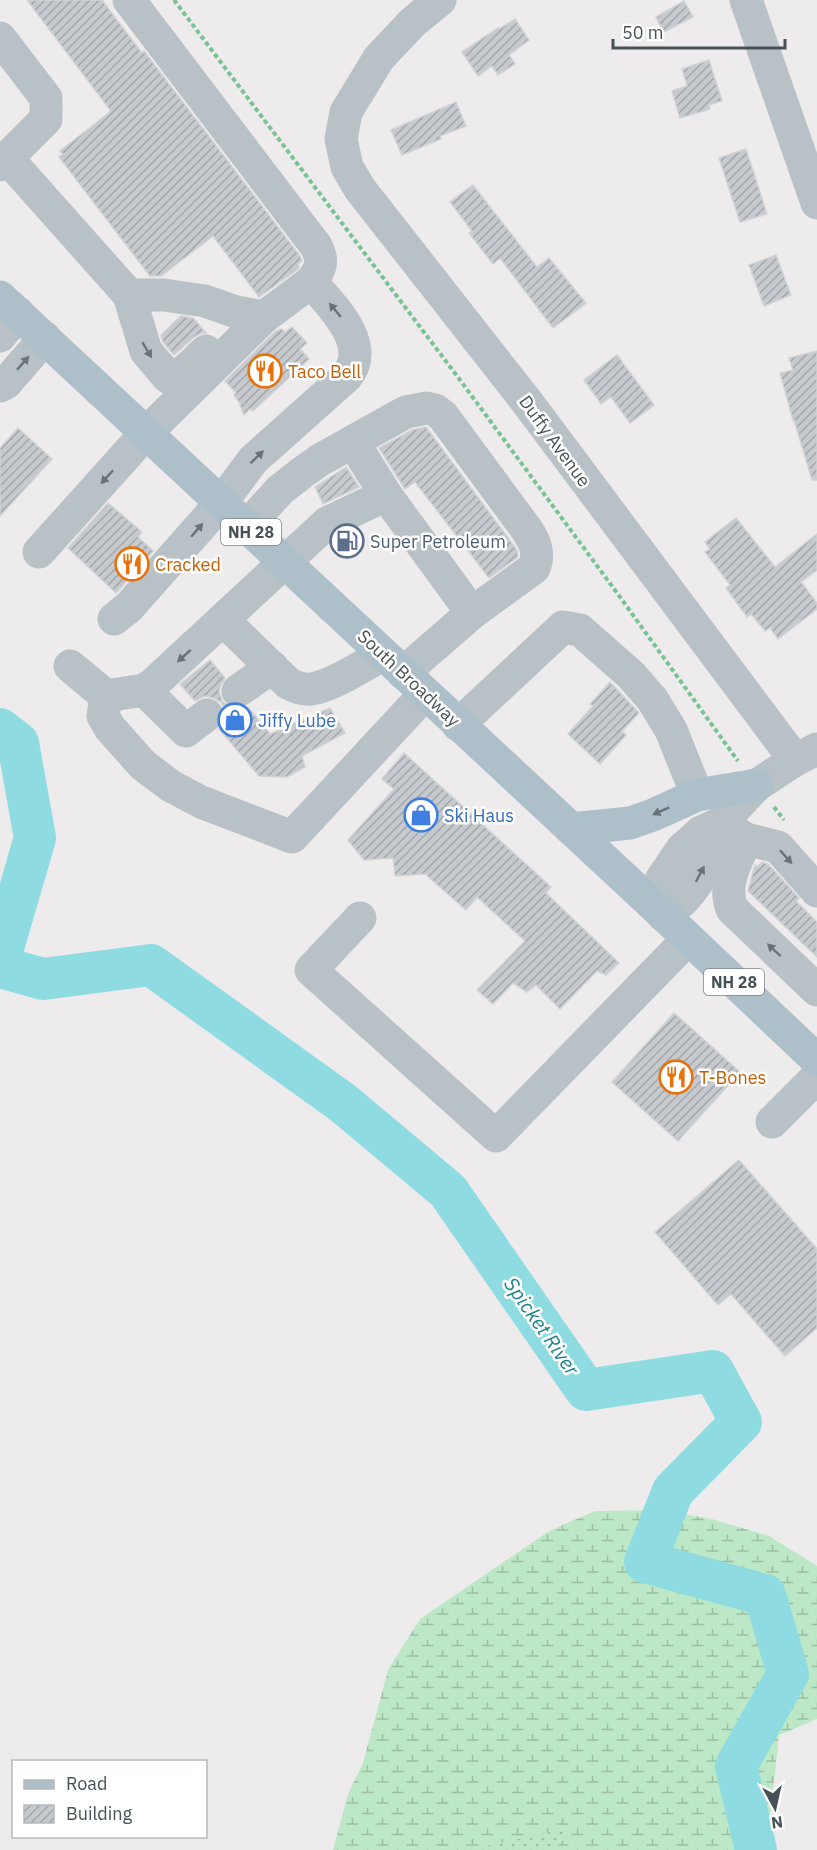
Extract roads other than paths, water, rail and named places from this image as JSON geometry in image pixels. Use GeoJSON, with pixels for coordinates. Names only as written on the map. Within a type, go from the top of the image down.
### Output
{"type":"FeatureCollection","features":[{"type":"Feature","properties":{"kind":"main road","name":"South Broadway"},"geometry":{"type":"LineString","coordinates":[[6,316],[45,338],[814,1055]]}},
{"type":"Feature","properties":{"kind":"main road"},"geometry":{"type":"LineString","coordinates":[[571,829],[630,823],[697,795],[757,785]]}},
{"type":"Feature","properties":{"kind":"street"},"geometry":{"type":"LineString","coordinates":[[0,38],[46,98],[46,119],[4,161],[129,296],[146,351],[168,377],[176,376],[250,314],[311,282],[322,264],[321,255],[129,0]]}},
{"type":"Feature","properties":{"kind":"street","name":"Duffy Avenue"},"geometry":{"type":"LineString","coordinates":[[440,0],[412,22],[379,58],[346,112],[341,139],[347,167],[360,189],[527,402],[811,754]]}},
{"type":"Feature","properties":{"kind":"street"},"geometry":{"type":"LineString","coordinates":[[746,0],[817,203]]}},
{"type":"Feature","properties":{"kind":"street"},"geometry":{"type":"LineString","coordinates":[[114,619],[129,607],[221,503],[253,460],[352,369],[355,358],[348,328],[340,315],[311,282]]}},
{"type":"Feature","properties":{"kind":"street"},"geometry":{"type":"LineString","coordinates":[[129,296],[164,295],[205,301],[250,314]]}},
{"type":"Feature","properties":{"kind":"street"},"geometry":{"type":"LineString","coordinates":[[39,552],[250,314]]}},
{"type":"Feature","properties":{"kind":"street"},"geometry":{"type":"LineString","coordinates":[[0,386],[6,383],[45,338]]}},
{"type":"Feature","properties":{"kind":"street"},"geometry":{"type":"LineString","coordinates":[[106,696],[103,716],[110,728],[143,765],[171,786],[201,802],[292,837],[404,674],[472,613],[534,568],[537,560],[534,540],[527,530],[448,424],[435,410],[427,408],[406,412],[320,460],[280,490],[246,527]]}},
{"type":"Feature","properties":{"kind":"street"},"geometry":{"type":"LineString","coordinates":[[353,442],[386,495],[472,613]]}},
{"type":"Feature","properties":{"kind":"street"},"geometry":{"type":"LineString","coordinates":[[70,666],[106,696],[144,690],[224,620],[283,561],[327,523],[386,495]]}},
{"type":"Feature","properties":{"kind":"street"},"geometry":{"type":"LineString","coordinates":[[224,620],[288,683],[299,688],[310,689],[323,685],[404,674]]}},
{"type":"Feature","properties":{"kind":"street"},"geometry":{"type":"LineString","coordinates":[[458,725],[563,627],[580,630],[631,675],[663,714],[697,795]]}},
{"type":"Feature","properties":{"kind":"street"},"geometry":{"type":"LineString","coordinates":[[238,691],[272,667]]}},
{"type":"Feature","properties":{"kind":"street"},"geometry":{"type":"LineString","coordinates":[[144,690],[186,730],[207,715]]}},
{"type":"Feature","properties":{"kind":"street"},"geometry":{"type":"LineString","coordinates":[[811,754],[757,785],[734,831],[727,893],[732,909],[817,990]]}},
{"type":"Feature","properties":{"kind":"street"},"geometry":{"type":"LineString","coordinates":[[657,909],[661,880],[682,849],[701,832],[734,831],[778,847],[817,891]]}},
{"type":"Feature","properties":{"kind":"street"},"geometry":{"type":"LineString","coordinates":[[360,918],[311,970],[496,1136],[688,939]]}},
{"type":"Feature","properties":{"kind":"street"},"geometry":{"type":"LineString","coordinates":[[772,1122],[814,1055]]}},
{"type":"Feature","properties":{"kind":"waterway","name":"Spicket River"},"geometry":{"type":"LineString","coordinates":[[0,729],[18,743],[35,838],[0,958]]}},
{"type":"Feature","properties":{"kind":"waterway","name":"Spicket River"},"geometry":{"type":"LineString","coordinates":[[0,967],[43,979],[151,965],[343,1103],[448,1191],[586,1390],[713,1371],[741,1422],[673,1491],[645,1562],[765,1595],[788,1674],[736,1766],[756,1850]]}},
{"type":"Feature","properties":{"kind":"place","name":"Taco Bell"},"geometry":{"type":"Point","coordinates":[265,371]}},
{"type":"Feature","properties":{"kind":"place","name":"Super Petroleum"},"geometry":{"type":"Point","coordinates":[347,541]}},
{"type":"Feature","properties":{"kind":"place","name":"Cracked"},"geometry":{"type":"Point","coordinates":[132,564]}},
{"type":"Feature","properties":{"kind":"place","name":"Jiffy Lube"},"geometry":{"type":"Point","coordinates":[235,720]}},
{"type":"Feature","properties":{"kind":"place","name":"Ski Haus"},"geometry":{"type":"Point","coordinates":[421,815]}},
{"type":"Feature","properties":{"kind":"place","name":"T-Bones"},"geometry":{"type":"Point","coordinates":[676,1077]}}]}
